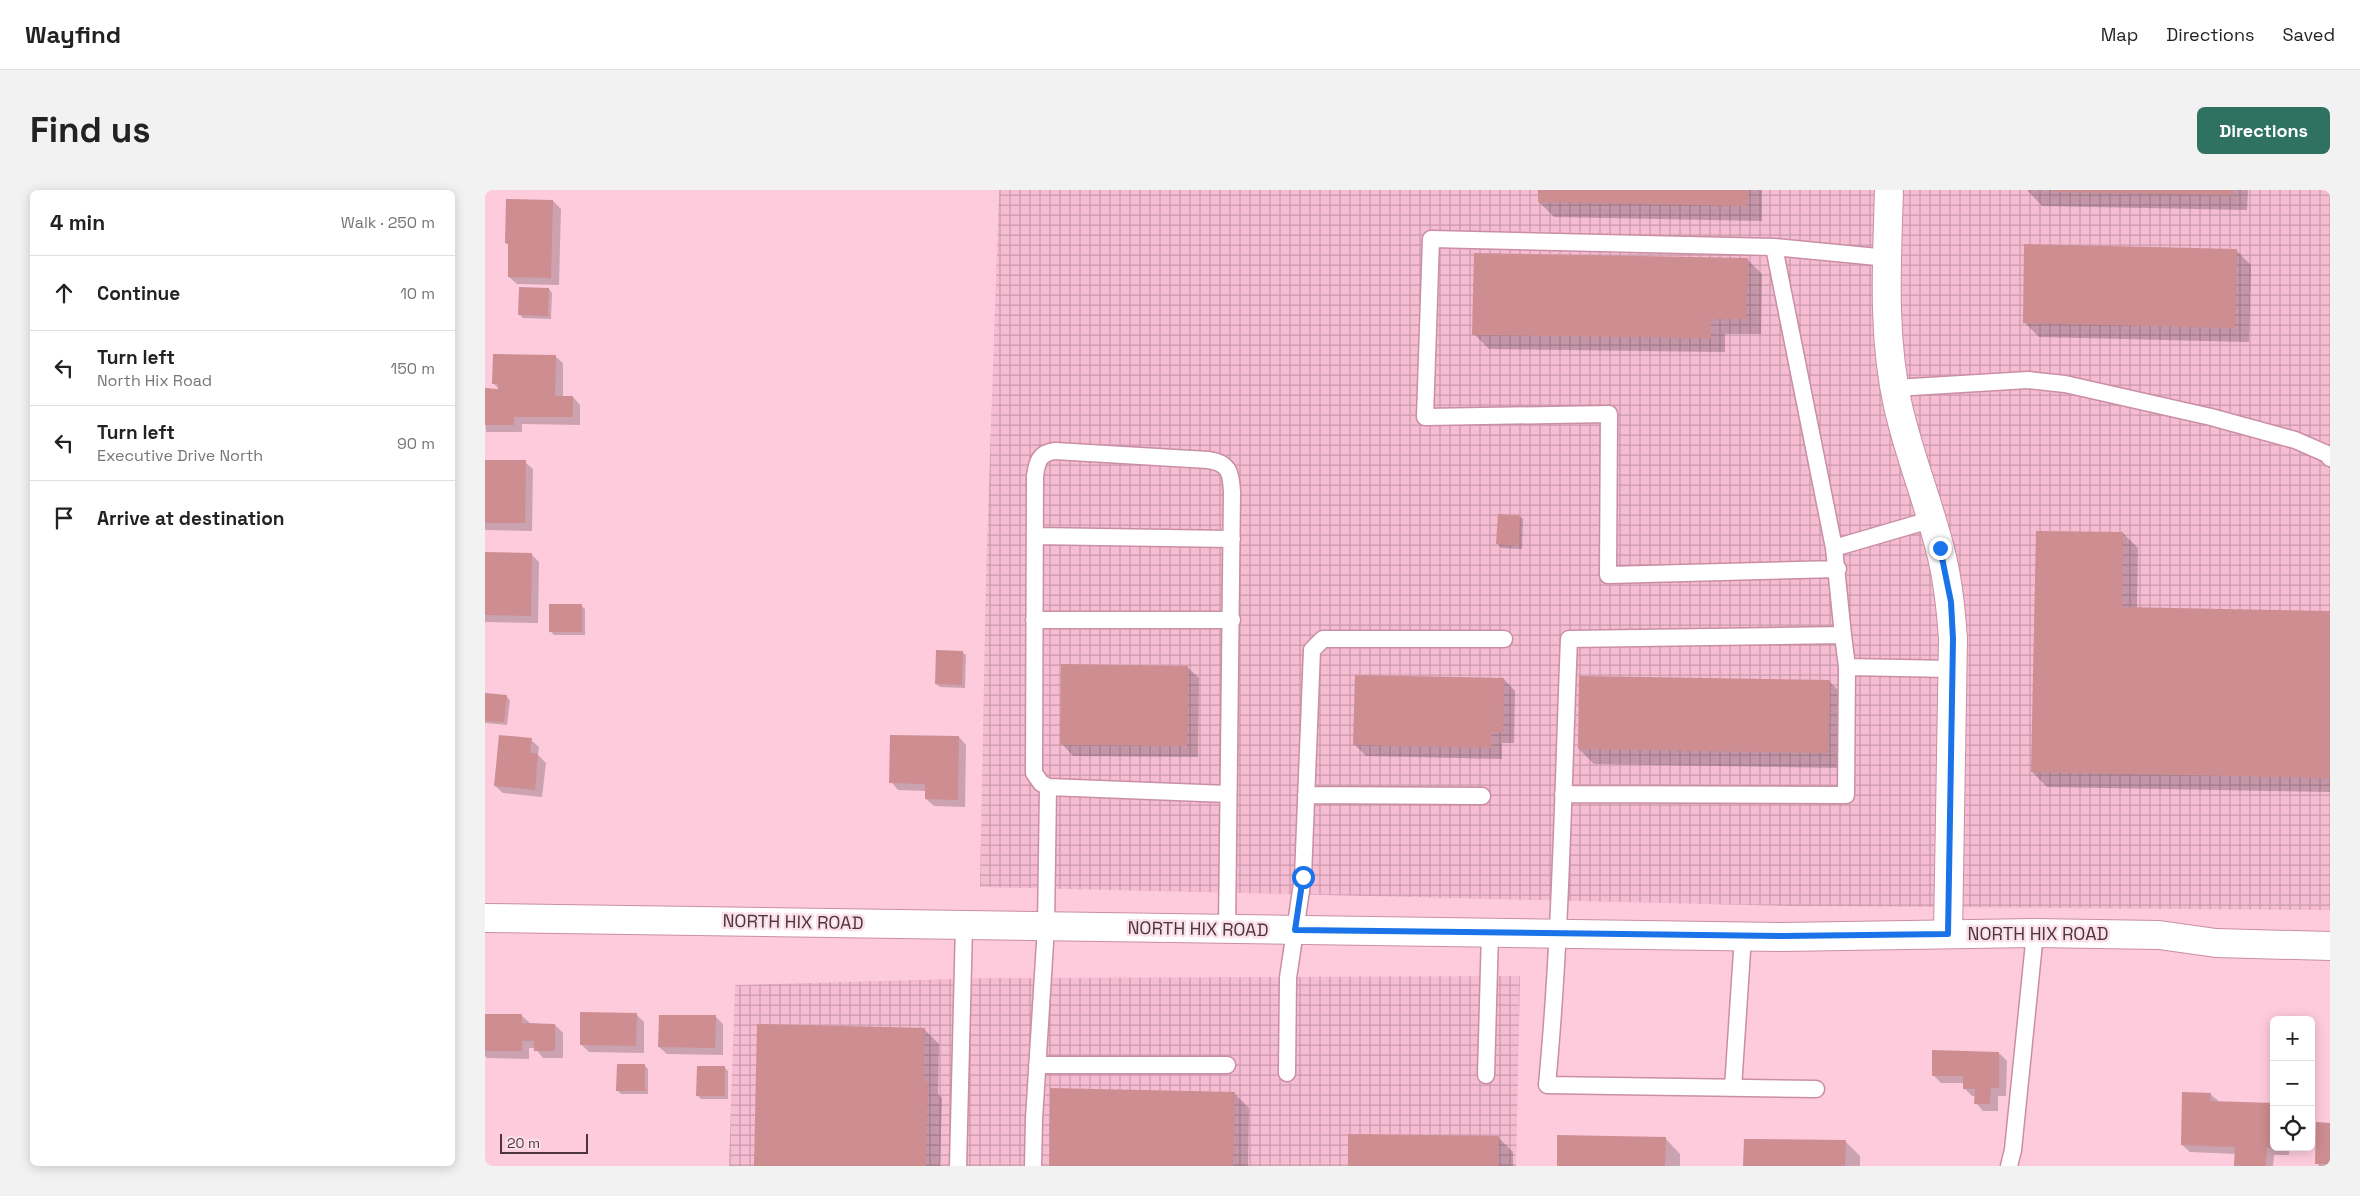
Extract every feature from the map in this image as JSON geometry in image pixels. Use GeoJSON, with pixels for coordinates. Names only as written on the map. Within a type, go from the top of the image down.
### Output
{"type":"FeatureCollection","features":[{"type":"Feature","properties":{"kind":"street"},"geometry":{"type":"LineString","coordinates":[[1889,190],[1887,258],[1889,348],[1895,388],[1914,470],[1940,548],[1951,602],[1952,669],[1948,934]]}},
{"type":"Feature","properties":{"kind":"street","name":"NORTH HIX ROAD"},"geometry":{"type":"LineString","coordinates":[[485,918],[1743,936],[2035,933],[2159,935],[2216,943],[2330,946]]}},
{"type":"Feature","properties":{"kind":"lane"},"geometry":{"type":"LineString","coordinates":[[1838,569],[1608,575],[1609,414],[1425,417],[1431,238],[1774,247],[1887,258]]}},
{"type":"Feature","properties":{"kind":"lane"},"geometry":{"type":"LineString","coordinates":[[1563,794],[1846,795],[1847,667],[1838,569],[1774,247]]}},
{"type":"Feature","properties":{"kind":"lane"},"geometry":{"type":"LineString","coordinates":[[1895,388],[2028,380],[2065,384],[2211,417],[2272,433],[2295,440],[2327,454],[2330,458]]}},
{"type":"Feature","properties":{"kind":"lane"},"geometry":{"type":"LineString","coordinates":[[1227,929],[1232,539],[1232,485],[1228,471],[1221,463],[1208,460],[1055,451],[1041,456],[1036,467],[1033,773],[1048,787],[1228,794]]}},
{"type":"Feature","properties":{"kind":"lane"},"geometry":{"type":"LineString","coordinates":[[1834,548],[1930,520]]}},
{"type":"Feature","properties":{"kind":"lane"},"geometry":{"type":"LineString","coordinates":[[1035,536],[1232,539]]}},
{"type":"Feature","properties":{"kind":"lane"},"geometry":{"type":"LineString","coordinates":[[1034,620],[1231,620]]}},
{"type":"Feature","properties":{"kind":"lane"},"geometry":{"type":"LineString","coordinates":[[1816,1089],[1547,1085],[1556,990],[1569,639],[1843,636]]}},
{"type":"Feature","properties":{"kind":"lane"},"geometry":{"type":"LineString","coordinates":[[1287,1074],[1288,978],[1303,877],[1312,650],[1323,639],[1504,639]]}},
{"type":"Feature","properties":{"kind":"lane"},"geometry":{"type":"LineString","coordinates":[[1847,667],[1952,669]]}},
{"type":"Feature","properties":{"kind":"lane"},"geometry":{"type":"LineString","coordinates":[[1033,1166],[1046,927],[1048,787]]}},
{"type":"Feature","properties":{"kind":"lane"},"geometry":{"type":"LineString","coordinates":[[1306,796],[1482,796]]}},
{"type":"Feature","properties":{"kind":"lane"},"geometry":{"type":"LineString","coordinates":[[958,1166],[964,925]]}},
{"type":"Feature","properties":{"kind":"lane"},"geometry":{"type":"LineString","coordinates":[[1486,1075],[1490,932]]}},
{"type":"Feature","properties":{"kind":"lane"},"geometry":{"type":"LineString","coordinates":[[2009,1166],[2014,1140],[2035,933]]}},
{"type":"Feature","properties":{"kind":"lane"},"geometry":{"type":"LineString","coordinates":[[1733,1088],[1743,936]]}},
{"type":"Feature","properties":{"kind":"lane"},"geometry":{"type":"LineString","coordinates":[[1037,1065],[1227,1065]]}},
{"type":"Feature","properties":{"kind":"shaded area"},"geometry":{"type":"Polygon","coordinates":[[[999,190],[2330,190],[2330,910],[1789,906],[980,887],[986,575],[999,190]]]}},
{"type":"Feature","properties":{"kind":"shaded area"},"geometry":{"type":"Polygon","coordinates":[[[1520,976],[1516,1166],[729,1166],[735,985],[994,978],[1520,976]]]}},
{"type":"Feature","properties":{"kind":"building"},"geometry":{"type":"Polygon","coordinates":[[[1538,190],[1748,190],[1747,206],[1538,202],[1538,190]]]}},
{"type":"Feature","properties":{"kind":"building"},"geometry":{"type":"Polygon","coordinates":[[[2052,190],[2233,190],[2233,195],[2052,192],[2052,190]]]}},
{"type":"Feature","properties":{"kind":"building"},"geometry":{"type":"Polygon","coordinates":[[[506,199],[553,200],[551,278],[508,277],[508,244],[505,243],[506,199]]]}},
{"type":"Feature","properties":{"kind":"building"},"geometry":{"type":"Polygon","coordinates":[[[2024,244],[2237,249],[2235,328],[2023,323],[2024,244]]]}},
{"type":"Feature","properties":{"kind":"building"},"geometry":{"type":"Polygon","coordinates":[[[1474,253],[1748,258],[1746,319],[1711,319],[1711,338],[1472,335],[1474,253]]]}},
{"type":"Feature","properties":{"kind":"building"},"geometry":{"type":"Polygon","coordinates":[[[519,287],[549,288],[548,316],[518,315],[519,287]]]}},
{"type":"Feature","properties":{"kind":"building"},"geometry":{"type":"Polygon","coordinates":[[[493,354],[556,355],[555,396],[573,396],[573,417],[514,417],[514,425],[485,425],[485,388],[498,389],[498,384],[492,384],[493,354]]]}},
{"type":"Feature","properties":{"kind":"building"},"geometry":{"type":"Polygon","coordinates":[[[485,460],[526,460],[525,523],[485,523],[485,460]]]}},
{"type":"Feature","properties":{"kind":"building"},"geometry":{"type":"Polygon","coordinates":[[[1498,514],[1520,515],[1519,546],[1496,544],[1498,514]]]}},
{"type":"Feature","properties":{"kind":"building"},"geometry":{"type":"Polygon","coordinates":[[[2036,531],[2123,532],[2122,607],[2330,611],[2330,778],[2031,772],[2036,531]]]}},
{"type":"Feature","properties":{"kind":"building"},"geometry":{"type":"Polygon","coordinates":[[[485,552],[532,553],[531,616],[485,615],[485,552]]]}},
{"type":"Feature","properties":{"kind":"building"},"geometry":{"type":"Polygon","coordinates":[[[549,604],[582,604],[582,632],[549,632],[549,604]]]}},
{"type":"Feature","properties":{"kind":"building"},"geometry":{"type":"Polygon","coordinates":[[[936,650],[963,651],[962,685],[935,684],[936,650]]]}},
{"type":"Feature","properties":{"kind":"building"},"geometry":{"type":"Polygon","coordinates":[[[1061,664],[1188,666],[1187,746],[1060,745],[1061,664]]]}},
{"type":"Feature","properties":{"kind":"building"},"geometry":{"type":"Polygon","coordinates":[[[1355,675],[1504,678],[1503,732],[1491,732],[1491,748],[1353,745],[1355,675]]]}},
{"type":"Feature","properties":{"kind":"building"},"geometry":{"type":"Polygon","coordinates":[[[1579,676],[1830,680],[1829,753],[1578,749],[1579,676]]]}},
{"type":"Feature","properties":{"kind":"building"},"geometry":{"type":"Polygon","coordinates":[[[485,693],[507,695],[504,722],[485,721],[485,693]]]}},
{"type":"Feature","properties":{"kind":"building"},"geometry":{"type":"Polygon","coordinates":[[[499,735],[532,738],[530,753],[538,754],[535,790],[494,786],[499,735]]]}},
{"type":"Feature","properties":{"kind":"building"},"geometry":{"type":"Polygon","coordinates":[[[890,735],[959,736],[958,800],[925,799],[925,784],[889,783],[890,735]]]}},
{"type":"Feature","properties":{"kind":"building"},"geometry":{"type":"Polygon","coordinates":[[[580,1012],[637,1013],[636,1046],[580,1045],[580,1012]]]}},
{"type":"Feature","properties":{"kind":"building"},"geometry":{"type":"Polygon","coordinates":[[[485,1014],[522,1014],[522,1023],[555,1024],[555,1051],[534,1051],[534,1041],[522,1041],[522,1051],[485,1051],[485,1014]]]}},
{"type":"Feature","properties":{"kind":"building"},"geometry":{"type":"Polygon","coordinates":[[[659,1015],[716,1015],[715,1048],[658,1047],[659,1015]]]}},
{"type":"Feature","properties":{"kind":"building"},"geometry":{"type":"Polygon","coordinates":[[[757,1024],[925,1028],[923,1081],[928,1082],[926,1166],[754,1166],[757,1024]]]}},
{"type":"Feature","properties":{"kind":"building"},"geometry":{"type":"Polygon","coordinates":[[[1932,1050],[1999,1052],[1999,1088],[1991,1088],[1990,1104],[1974,1104],[1975,1089],[1963,1089],[1963,1076],[1932,1076],[1932,1050]]]}},
{"type":"Feature","properties":{"kind":"building"},"geometry":{"type":"Polygon","coordinates":[[[617,1064],[645,1064],[645,1091],[616,1091],[617,1064]]]}},
{"type":"Feature","properties":{"kind":"building"},"geometry":{"type":"Polygon","coordinates":[[[697,1066],[725,1066],[725,1096],[696,1096],[697,1066]]]}},
{"type":"Feature","properties":{"kind":"building"},"geometry":{"type":"Polygon","coordinates":[[[1050,1088],[1235,1092],[1233,1166],[1049,1166],[1050,1088]]]}},
{"type":"Feature","properties":{"kind":"building"},"geometry":{"type":"Polygon","coordinates":[[[2182,1092],[2211,1093],[2210,1101],[2270,1103],[2270,1148],[2267,1148],[2266,1166],[2234,1166],[2235,1147],[2181,1145],[2182,1092]]]}},
{"type":"Feature","properties":{"kind":"building"},"geometry":{"type":"Polygon","coordinates":[[[2316,1122],[2330,1123],[2330,1164],[2315,1164],[2316,1122]]]}},
{"type":"Feature","properties":{"kind":"building"},"geometry":{"type":"Polygon","coordinates":[[[1348,1134],[1499,1136],[1498,1166],[1348,1166],[1348,1134]]]}},
{"type":"Feature","properties":{"kind":"building"},"geometry":{"type":"Polygon","coordinates":[[[1557,1135],[1666,1137],[1665,1166],[1557,1166],[1557,1135]]]}},
{"type":"Feature","properties":{"kind":"building"},"geometry":{"type":"Polygon","coordinates":[[[1744,1139],[1846,1140],[1845,1166],[1743,1166],[1744,1139]]]}},
{"type":"Feature","properties":{"kind":"route"},"geometry":{"type":"LineString","coordinates":[[1303,877],[1295,930],[1783,936],[1948,934],[1953,639],[1951,602],[1940,548]]}}]}
